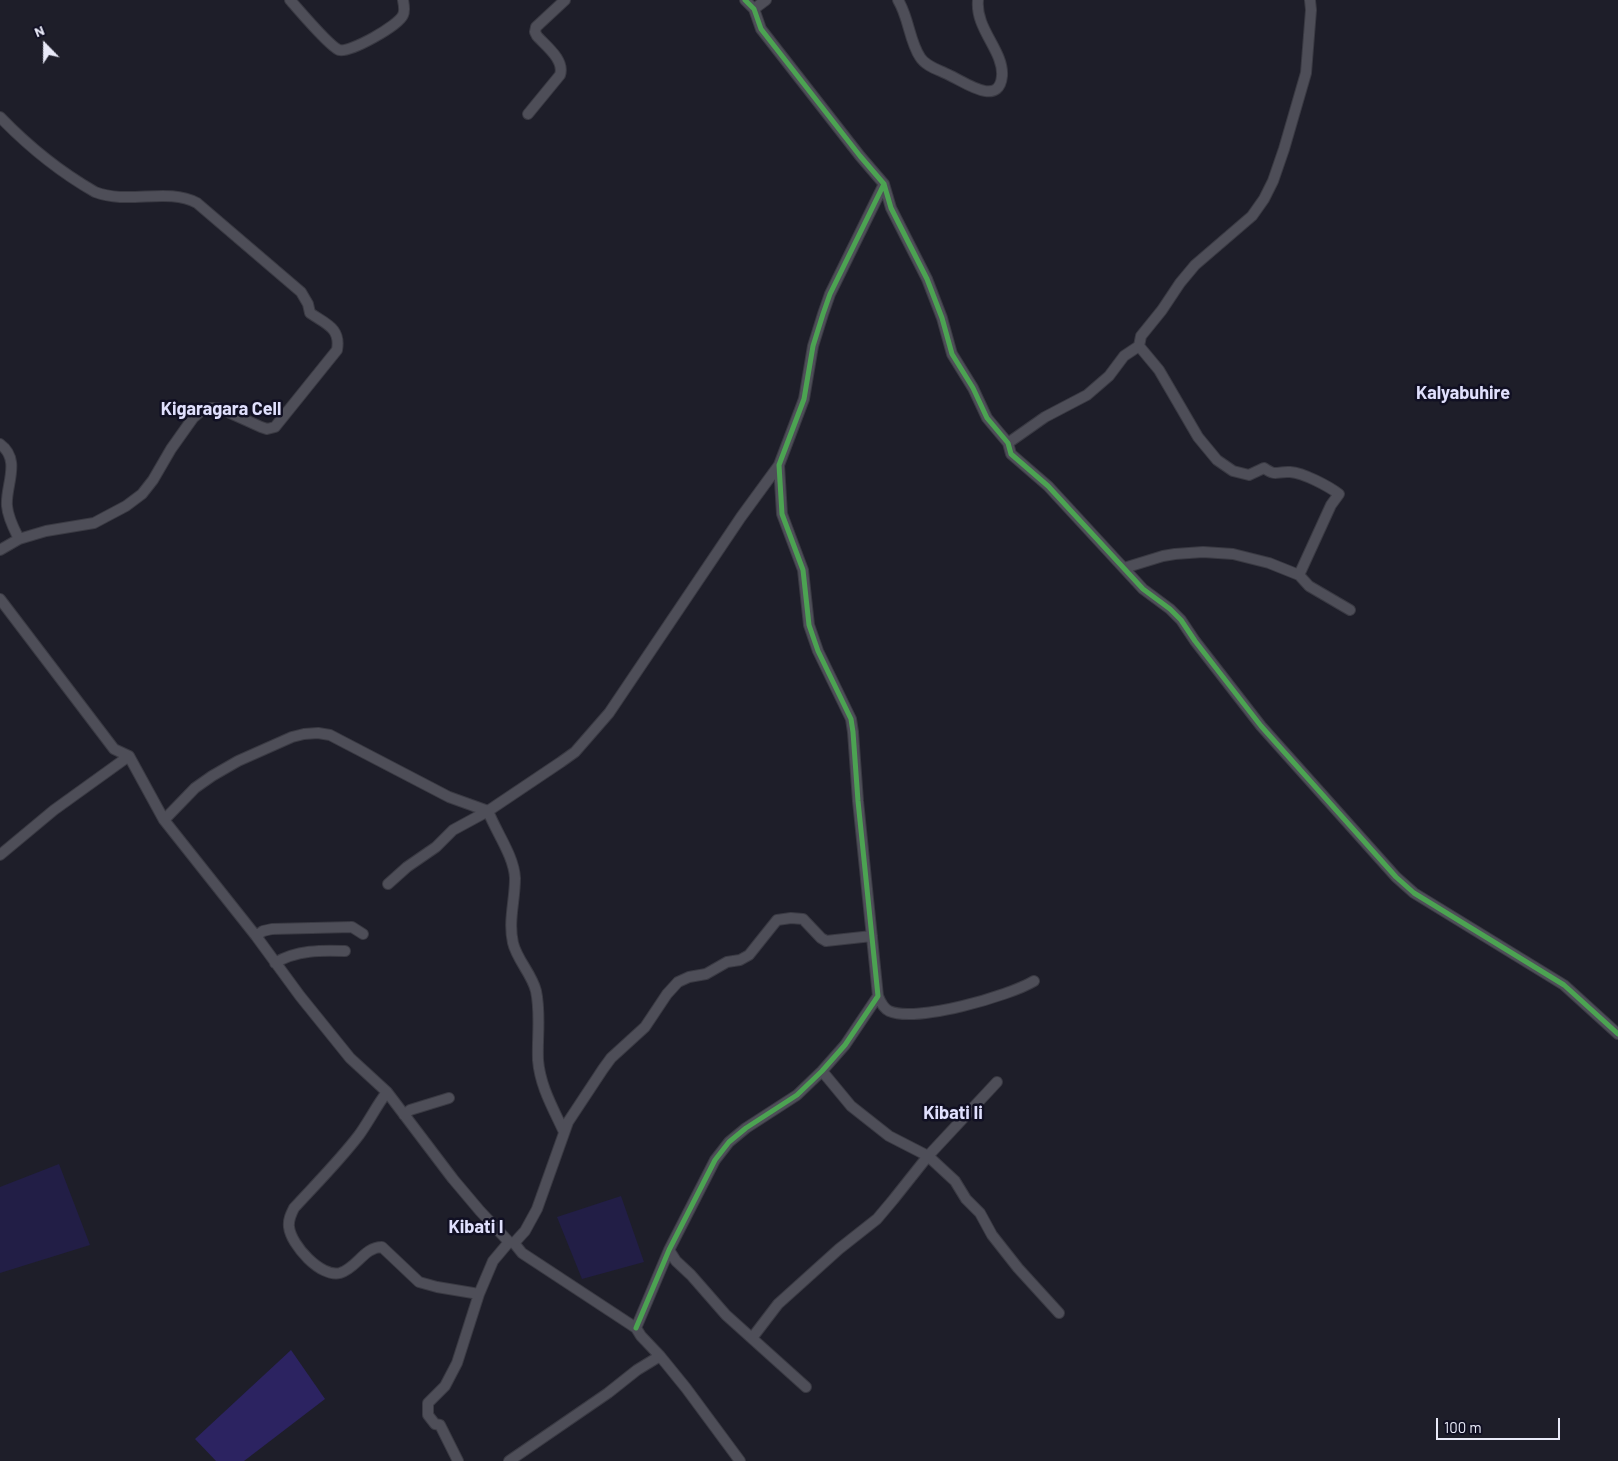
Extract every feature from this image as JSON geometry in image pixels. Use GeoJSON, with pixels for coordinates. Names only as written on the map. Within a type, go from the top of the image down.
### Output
{"type":"FeatureCollection","features":[{"type":"Feature","properties":{"kind":"street"},"geometry":{"type":"LineString","coordinates":[[290,0],[333,46],[344,51],[357,47],[394,25],[403,15],[402,0]]}},
{"type":"Feature","properties":{"kind":"street"},"geometry":{"type":"LineString","coordinates":[[528,114],[562,70],[558,59],[537,36],[535,32],[536,26],[565,0]]}},
{"type":"Feature","properties":{"kind":"street"},"geometry":{"type":"LineString","coordinates":[[745,0],[754,9],[761,29],[884,184],[891,208],[927,279],[942,318],[952,354],[973,388],[987,418],[1008,443],[1011,454],[1048,486],[1143,589],[1181,620],[1261,726],[1396,877],[1414,893],[1564,986],[1618,1034]]}},
{"type":"Feature","properties":{"kind":"street"},"geometry":{"type":"LineString","coordinates":[[754,9],[766,0]]}},
{"type":"Feature","properties":{"kind":"street"},"geometry":{"type":"LineString","coordinates":[[898,0],[905,11],[916,49],[921,59],[929,66],[949,74],[982,92],[997,88],[1000,83],[1002,70],[984,30],[977,9],[978,0]]}},
{"type":"Feature","properties":{"kind":"street"},"geometry":{"type":"LineString","coordinates":[[1008,443],[1038,422],[1087,395],[1109,376],[1124,356],[1139,346],[1141,336],[1185,277],[1252,216],[1264,199],[1273,181],[1284,149],[1306,73],[1310,0]]}},
{"type":"Feature","properties":{"kind":"street"},"geometry":{"type":"LineString","coordinates":[[0,117],[22,140],[95,192],[125,198],[176,196],[188,198],[197,203],[301,292],[308,304],[310,313],[334,330],[338,343],[337,350],[275,427],[261,427],[219,408],[210,408],[200,412],[193,418],[171,449],[153,480],[142,494],[126,506],[94,523],[46,531],[19,539],[0,550]]}},
{"type":"Feature","properties":{"kind":"street"},"geometry":{"type":"LineString","coordinates":[[388,884],[407,867],[424,857],[453,830],[488,811],[575,752],[609,714],[741,517],[779,465],[804,398],[813,346],[830,294],[884,184]]}},
{"type":"Feature","properties":{"kind":"street"},"geometry":{"type":"LineString","coordinates":[[1139,346],[1158,370],[1198,437],[1218,460],[1233,471],[1249,475],[1264,468],[1273,474],[1290,472],[1324,484],[1339,494],[1331,505],[1299,575]]}},
{"type":"Feature","properties":{"kind":"street"},"geometry":{"type":"LineString","coordinates":[[0,444],[9,456],[12,470],[6,496],[7,508],[10,520],[19,539]]}},
{"type":"Feature","properties":{"kind":"street"},"geometry":{"type":"LineString","coordinates":[[779,465],[782,514],[803,570],[809,625],[818,651],[851,719],[878,996],[881,1003],[889,1011],[911,1014],[957,1008],[1009,992],[1034,980]]}},
{"type":"Feature","properties":{"kind":"street"},"geometry":{"type":"LineString","coordinates":[[1124,568],[1163,556],[1203,552],[1233,554],[1269,563],[1299,575],[1309,586],[1350,610]]}},
{"type":"Feature","properties":{"kind":"street"},"geometry":{"type":"LineString","coordinates":[[0,599],[114,749],[129,756],[164,820],[256,936],[275,964],[350,1058],[387,1092],[453,1179],[480,1211],[522,1253],[636,1328],[686,1388],[740,1461]]}},
{"type":"Feature","properties":{"kind":"street"},"geometry":{"type":"LineString","coordinates":[[164,820],[195,788],[212,776],[292,738],[304,734],[318,733],[330,735],[449,797],[488,811],[513,868],[515,878],[510,921],[513,946],[536,990],[539,1018],[537,1043],[541,1076],[545,1092],[564,1132]]}},
{"type":"Feature","properties":{"kind":"street"},"geometry":{"type":"LineString","coordinates":[[0,855],[54,810],[129,756]]}},
{"type":"Feature","properties":{"kind":"street"},"geometry":{"type":"LineString","coordinates":[[458,1461],[440,1425],[435,1424],[428,1414],[428,1403],[445,1386],[457,1363],[479,1294],[493,1261],[525,1232],[537,1209],[568,1122],[602,1069],[645,1026],[667,994],[678,982],[689,977],[706,974],[727,962],[740,960],[749,955],[777,920],[803,919],[826,941],[872,936]]}},
{"type":"Feature","properties":{"kind":"street"},"geometry":{"type":"LineString","coordinates":[[256,936],[264,931],[278,929],[352,927],[363,934]]}},
{"type":"Feature","properties":{"kind":"street"},"geometry":{"type":"LineString","coordinates":[[275,964],[286,957],[306,953],[345,951]]}},
{"type":"Feature","properties":{"kind":"street"},"geometry":{"type":"LineString","coordinates":[[636,1328],[669,1250],[714,1160],[729,1142],[746,1128],[797,1095],[822,1071],[845,1045],[878,996]]}},
{"type":"Feature","properties":{"kind":"street"},"geometry":{"type":"LineString","coordinates":[[822,1071],[851,1106],[889,1136],[928,1156],[956,1180],[966,1199],[980,1213],[992,1236],[1059,1313]]}},
{"type":"Feature","properties":{"kind":"street"},"geometry":{"type":"LineString","coordinates":[[752,1338],[778,1304],[802,1281],[877,1219],[928,1156],[997,1082]]}},
{"type":"Feature","properties":{"kind":"street"},"geometry":{"type":"LineString","coordinates":[[387,1092],[358,1136],[294,1208],[289,1227],[293,1238],[308,1259],[321,1270],[333,1274],[341,1273],[351,1268],[367,1252],[376,1247],[382,1247],[419,1282],[431,1286],[479,1294]]}},
{"type":"Feature","properties":{"kind":"street"},"geometry":{"type":"LineString","coordinates":[[404,1115],[410,1110],[449,1098]]}},
{"type":"Feature","properties":{"kind":"street"},"geometry":{"type":"LineString","coordinates":[[669,1250],[676,1261],[726,1315],[806,1387]]}},
{"type":"Feature","properties":{"kind":"street"},"geometry":{"type":"LineString","coordinates":[[743,1331],[758,1329]]}},
{"type":"Feature","properties":{"kind":"street"},"geometry":{"type":"LineString","coordinates":[[509,1461],[608,1393],[637,1370],[660,1356]]}},
{"type":"Feature","properties":{"kind":"shaded area"},"geometry":{"type":"Polygon","coordinates":[[[59,1164],[90,1245],[0,1273],[0,1187],[59,1164]]]}},
{"type":"Feature","properties":{"kind":"shaded area"},"geometry":{"type":"Polygon","coordinates":[[[621,1196],[644,1262],[582,1279],[557,1217],[621,1196]]]}},
{"type":"Feature","properties":{"kind":"shaded area"},"geometry":{"type":"Polygon","coordinates":[[[291,1350],[325,1399],[244,1461],[216,1461],[195,1439],[291,1350]]]}},
{"type":"Feature","properties":{"kind":"cycle path"},"geometry":{"type":"LineString","coordinates":[[745,0],[754,9],[761,29],[884,184],[891,208],[927,279],[942,318],[952,354],[973,388],[987,418],[1008,443],[1011,454],[1048,486],[1143,589],[1170,609],[1181,620],[1261,726],[1396,877],[1414,893],[1564,985],[1618,1034]]}},
{"type":"Feature","properties":{"kind":"cycle path"},"geometry":{"type":"LineString","coordinates":[[636,1328],[669,1250],[715,1160],[729,1142],[746,1128],[797,1095],[822,1071],[845,1045],[878,996],[851,719],[818,651],[809,625],[803,570],[782,514],[779,465],[804,399],[813,346],[830,294],[884,184]]}},
{"type":"Feature","properties":{"kind":"district","name":"Kalyabuhire"},"geometry":{"type":"Point","coordinates":[1463,393]}},
{"type":"Feature","properties":{"kind":"district","name":"Kigaragara Cell"},"geometry":{"type":"Point","coordinates":[221,409]}},
{"type":"Feature","properties":{"kind":"district","name":"Kibati Ii"},"geometry":{"type":"Point","coordinates":[953,1113]}},
{"type":"Feature","properties":{"kind":"district","name":"Kibati I"},"geometry":{"type":"Point","coordinates":[476,1227]}}]}
